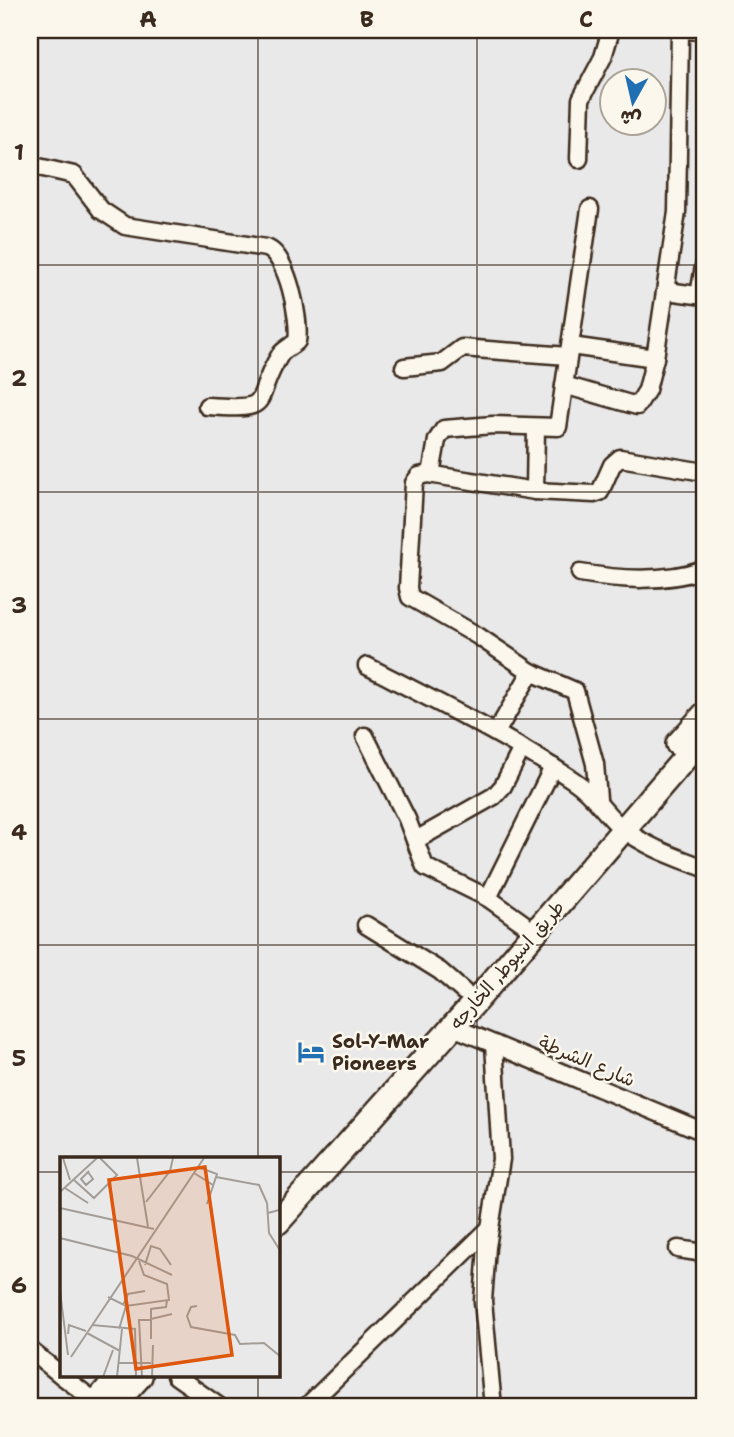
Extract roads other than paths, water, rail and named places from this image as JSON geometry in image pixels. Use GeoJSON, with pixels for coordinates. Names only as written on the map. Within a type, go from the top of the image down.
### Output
{"type":"FeatureCollection","features":[{"type":"Feature","properties":{"kind":"highway","name":"طريق اسيوط, الخارجه"},"geometry":{"type":"LineString","coordinates":[[280,1219],[321,1163],[618,824],[704,715]]}},
{"type":"Feature","properties":{"kind":"highway","name":"طريق اسيوط, الخارجه"},"geometry":{"type":"LineString","coordinates":[[280,1197],[321,1163],[453,1027],[469,997],[523,923],[704,736]]}},
{"type":"Feature","properties":{"kind":"highway"},"geometry":{"type":"LineString","coordinates":[[100,1406],[119,1378]]}},
{"type":"Feature","properties":{"kind":"highway"},"geometry":{"type":"LineString","coordinates":[[100,1406],[137,1378]]}},
{"type":"Feature","properties":{"kind":"street"},"geometry":{"type":"LineString","coordinates":[[579,159],[581,99],[603,57],[611,30]]}},
{"type":"Feature","properties":{"kind":"street"},"geometry":{"type":"LineString","coordinates":[[564,385],[630,405],[639,405],[655,358],[667,291],[678,179],[680,30],[704,31]]}},
{"type":"Feature","properties":{"kind":"street"},"geometry":{"type":"LineString","coordinates":[[30,165],[74,175],[101,210],[125,226],[266,247],[276,252],[285,270],[297,318],[297,341],[281,354],[263,395],[253,406],[244,409],[207,406]]}},
{"type":"Feature","properties":{"kind":"street"},"geometry":{"type":"LineString","coordinates":[[431,474],[441,430],[472,425],[558,427],[590,209]]}},
{"type":"Feature","properties":{"kind":"street"},"geometry":{"type":"LineString","coordinates":[[667,291],[701,295],[704,266]]}},
{"type":"Feature","properties":{"kind":"street"},"geometry":{"type":"LineString","coordinates":[[404,367],[442,363],[462,348],[570,351],[655,358]]}},
{"type":"Feature","properties":{"kind":"street"},"geometry":{"type":"LineString","coordinates":[[535,491],[536,426]]}},
{"type":"Feature","properties":{"kind":"street"},"geometry":{"type":"LineString","coordinates":[[598,799],[595,764],[578,695],[572,688],[531,672],[410,597],[408,587],[414,483],[419,475],[431,474],[535,491],[598,493],[612,465],[620,458],[704,472]]}},
{"type":"Feature","properties":{"kind":"street"},"geometry":{"type":"LineString","coordinates":[[580,572],[622,579],[660,578],[704,569]]}},
{"type":"Feature","properties":{"kind":"street"},"geometry":{"type":"LineString","coordinates":[[367,666],[497,732],[598,799],[618,824],[661,851],[704,868]]}},
{"type":"Feature","properties":{"kind":"street"},"geometry":{"type":"LineString","coordinates":[[497,732],[531,672]]}},
{"type":"Feature","properties":{"kind":"street"},"geometry":{"type":"LineString","coordinates":[[365,736],[429,870],[488,898],[523,923]]}},
{"type":"Feature","properties":{"kind":"street"},"geometry":{"type":"LineString","coordinates":[[416,840],[494,796],[503,786],[523,748]]}},
{"type":"Feature","properties":{"kind":"street"},"geometry":{"type":"LineString","coordinates":[[488,898],[553,767]]}},
{"type":"Feature","properties":{"kind":"street"},"geometry":{"type":"LineString","coordinates":[[366,925],[406,948],[469,997]]}},
{"type":"Feature","properties":{"kind":"street","name":"شارع الشرطة"},"geometry":{"type":"LineString","coordinates":[[453,1027],[704,1132]]}},
{"type":"Feature","properties":{"kind":"street"},"geometry":{"type":"LineString","coordinates":[[493,1407],[483,1301],[490,1228],[501,1159],[494,1044]]}},
{"type":"Feature","properties":{"kind":"street"},"geometry":{"type":"LineString","coordinates":[[306,1407],[490,1228]]}},
{"type":"Feature","properties":{"kind":"street"},"geometry":{"type":"LineString","coordinates":[[678,1249],[704,1253]]}},
{"type":"Feature","properties":{"kind":"street"},"geometry":{"type":"LineString","coordinates":[[30,1350],[60,1373]]}},
{"type":"Feature","properties":{"kind":"street"},"geometry":{"type":"LineString","coordinates":[[66,1378],[100,1406]]}},
{"type":"Feature","properties":{"kind":"street"},"geometry":{"type":"LineString","coordinates":[[178,1378],[196,1400],[220,1407]]}},
{"type":"Feature","properties":{"kind":"place","name":"Sol-Y-Mar Pioneers"},"geometry":{"type":"Point","coordinates":[311,1052]}}]}
